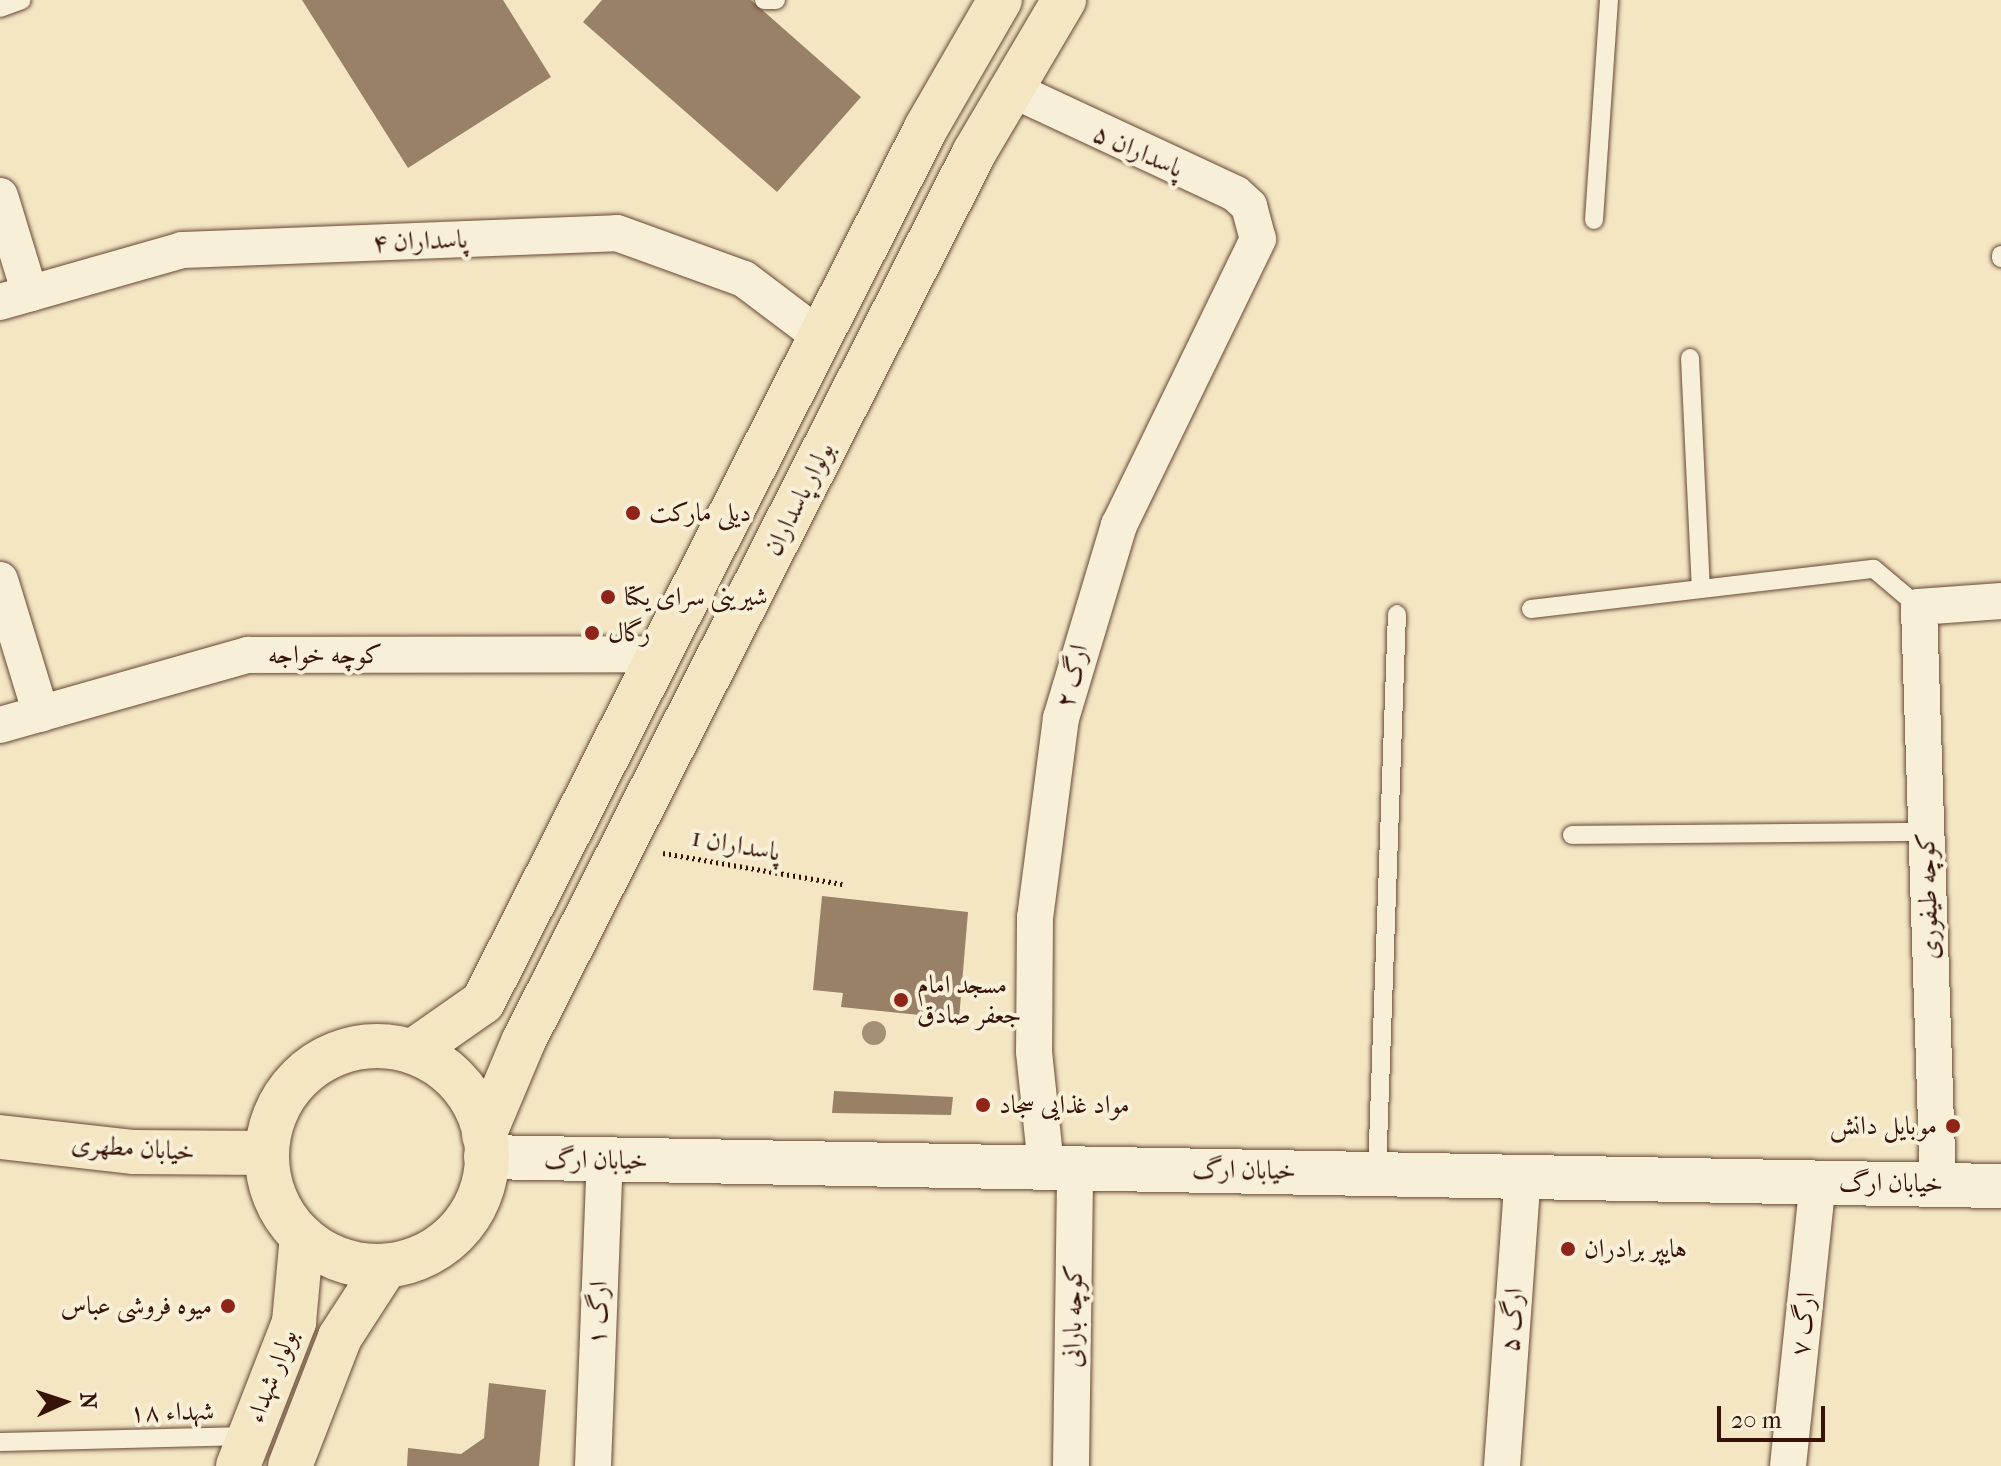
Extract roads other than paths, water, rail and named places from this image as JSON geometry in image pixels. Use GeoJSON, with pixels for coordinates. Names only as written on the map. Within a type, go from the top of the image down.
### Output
{"type":"FeatureCollection","features":[{"type":"Feature","properties":{"kind":"main road","name":"بولوار پاسداران"},"geometry":{"type":"LineString","coordinates":[[413,1051],[483,1002],[821,337],[1000,0]]}},
{"type":"Feature","properties":{"kind":"main road","name":"بولوار پاسداران"},"geometry":{"type":"LineString","coordinates":[[485,1146],[623,846],[1011,89],[1064,0]]}},
{"type":"Feature","properties":{"kind":"main road"},"geometry":{"type":"LineString","coordinates":[[367,1046],[413,1051],[466,1092],[485,1146],[476,1202],[449,1239],[386,1266],[341,1260],[302,1236],[275,1198],[267,1153],[277,1109],[305,1072],[367,1046]]}},
{"type":"Feature","properties":{"kind":"main road","name":"خیابان مطهری"},"geometry":{"type":"LineString","coordinates":[[0,1137],[134,1152],[267,1153]]}},
{"type":"Feature","properties":{"kind":"main road","name":"خیابان ارگ"},"geometry":{"type":"LineString","coordinates":[[485,1146],[605,1160],[1061,1166],[2001,1186]]}},
{"type":"Feature","properties":{"kind":"main road","name":"بولوار شهداء"},"geometry":{"type":"LineString","coordinates":[[244,1451],[294,1322],[302,1236]]}},
{"type":"Feature","properties":{"kind":"main road","name":"بولوار شهداء"},"geometry":{"type":"LineString","coordinates":[[290,1466],[340,1337],[386,1266]]}},
{"type":"Feature","properties":{"kind":"street","name":"پاسداران ۵"},"geometry":{"type":"LineString","coordinates":[[1011,89],[1236,194],[1256,222]]}},
{"type":"Feature","properties":{"kind":"street"},"geometry":{"type":"LineString","coordinates":[[0,196],[15,298]]}},
{"type":"Feature","properties":{"kind":"street","name":"ارگ ۲"},"geometry":{"type":"LineString","coordinates":[[1061,1166],[1034,1052],[1035,917],[1061,718],[1119,525],[1173,402],[1254,256],[1256,222]]}},
{"type":"Feature","properties":{"kind":"street","name":"پاسداران ۴"},"geometry":{"type":"LineString","coordinates":[[15,298],[182,250],[617,233],[744,279],[821,337]]}},
{"type":"Feature","properties":{"kind":"street"},"geometry":{"type":"LineString","coordinates":[[0,580],[41,714]]}},
{"type":"Feature","properties":{"kind":"street"},"geometry":{"type":"LineString","coordinates":[[1919,607],[2001,601]]}},
{"type":"Feature","properties":{"kind":"street","name":"کوچه طیفوری"},"geometry":{"type":"LineString","coordinates":[[1919,607],[1938,1184]]}},
{"type":"Feature","properties":{"kind":"street","name":"کوچه خواجه"},"geometry":{"type":"LineString","coordinates":[[0,725],[248,655],[659,654]]}},
{"type":"Feature","properties":{"kind":"street","name":"ارگ ۱"},"geometry":{"type":"LineString","coordinates":[[593,1466],[605,1160]]}},
{"type":"Feature","properties":{"kind":"street","name":"کوچه بارانی"},"geometry":{"type":"LineString","coordinates":[[1061,1166],[1071,1466]]}},
{"type":"Feature","properties":{"kind":"street","name":"ارگ ۵"},"geometry":{"type":"LineString","coordinates":[[1502,1466],[1523,1175]]}},
{"type":"Feature","properties":{"kind":"street","name":"ارگ ۷"},"geometry":{"type":"LineString","coordinates":[[1788,1466],[1818,1182]]}},
{"type":"Feature","properties":{"kind":"lane"},"geometry":{"type":"LineString","coordinates":[[0,8],[22,0]]}},
{"type":"Feature","properties":{"kind":"lane"},"geometry":{"type":"LineString","coordinates":[[764,0],[776,0]]}},
{"type":"Feature","properties":{"kind":"lane"},"geometry":{"type":"LineString","coordinates":[[1594,220],[1609,0]]}},
{"type":"Feature","properties":{"kind":"lane"},"geometry":{"type":"LineString","coordinates":[[1690,358],[1701,589]]}},
{"type":"Feature","properties":{"kind":"lane"},"geometry":{"type":"LineString","coordinates":[[1531,609],[1874,569],[1919,607]]}},
{"type":"Feature","properties":{"kind":"lane"},"geometry":{"type":"LineString","coordinates":[[1377,1172],[1397,614]]}},
{"type":"Feature","properties":{"kind":"lane"},"geometry":{"type":"LineString","coordinates":[[1572,835],[1926,832]]}},
{"type":"Feature","properties":{"kind":"lane","name":"شهداء ۱۸"},"geometry":{"type":"LineString","coordinates":[[0,1442],[244,1451]]}},
{"type":"Feature","properties":{"kind":"place","name":"دیلی مارکت"},"geometry":{"type":"Point","coordinates":[633,513]}},
{"type":"Feature","properties":{"kind":"place","name":"شیرینی سرای یکتا"},"geometry":{"type":"Point","coordinates":[608,597]}},
{"type":"Feature","properties":{"kind":"place","name":"رگال"},"geometry":{"type":"Point","coordinates":[592,633]}},
{"type":"Feature","properties":{"kind":"place","name":"مسجد امام جعفر صادق"},"geometry":{"type":"Point","coordinates":[901,1000]}},
{"type":"Feature","properties":{"kind":"place","name":"مواد غذایی سجاد"},"geometry":{"type":"Point","coordinates":[983,1105]}},
{"type":"Feature","properties":{"kind":"place","name":"موبایل دانش"},"geometry":{"type":"Point","coordinates":[1953,1126]}},
{"type":"Feature","properties":{"kind":"place","name":"هایپر برادران"},"geometry":{"type":"Point","coordinates":[1568,1249]}},
{"type":"Feature","properties":{"kind":"place","name":"میوه فروشی عباس"},"geometry":{"type":"Point","coordinates":[228,1306]}}]}
